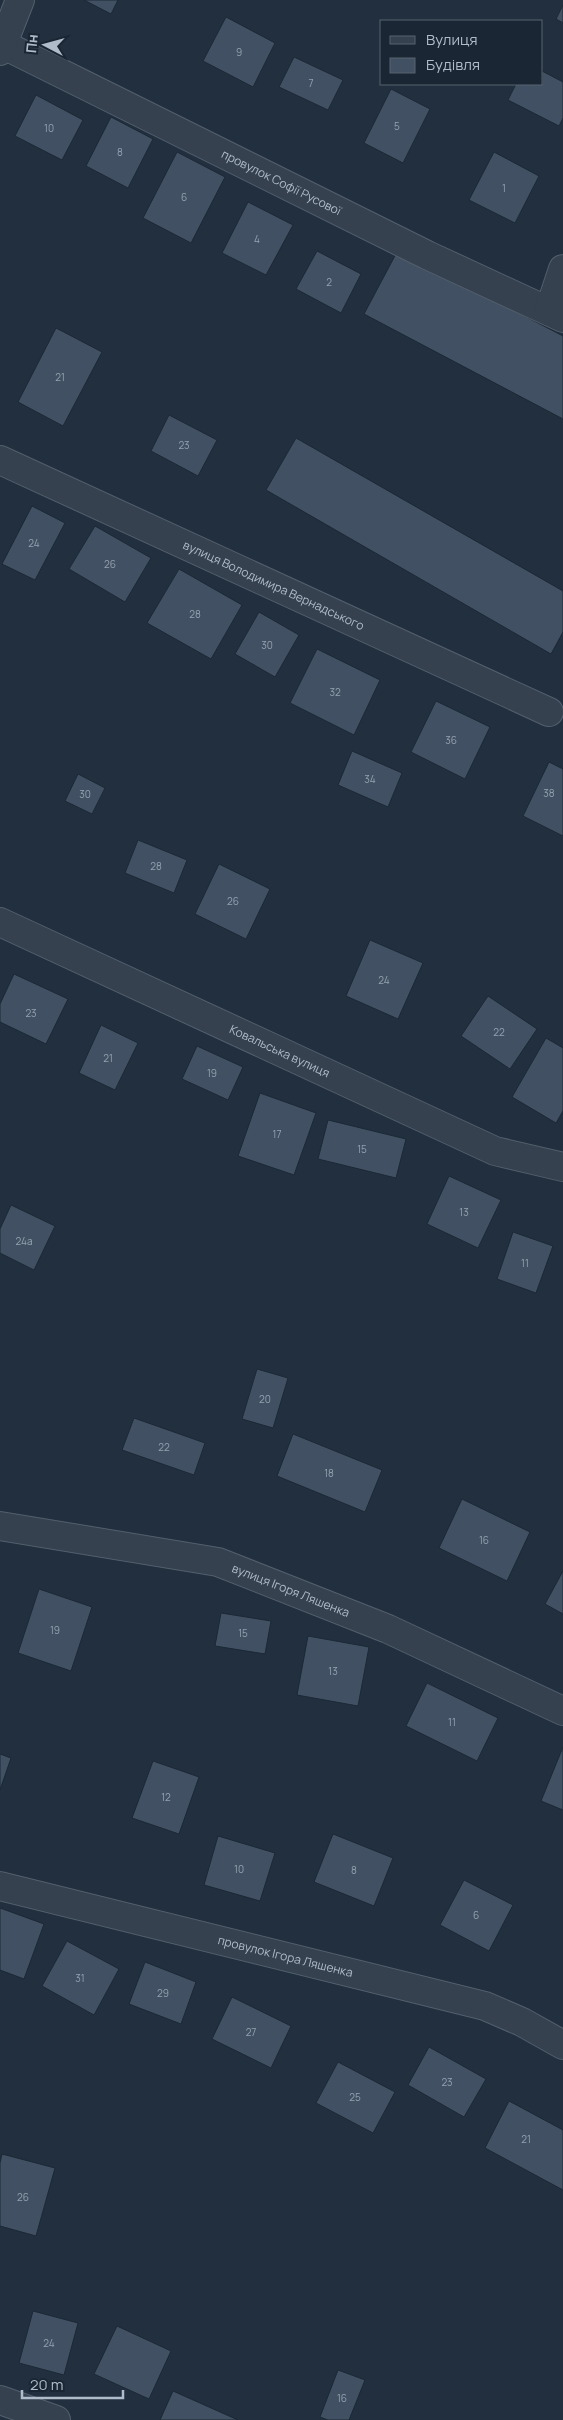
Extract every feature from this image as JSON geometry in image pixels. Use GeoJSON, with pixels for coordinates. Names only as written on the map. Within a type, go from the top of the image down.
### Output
{"type":"FeatureCollection","features":[{"type":"Feature","properties":{"kind":"street"},"geometry":{"type":"LineString","coordinates":[[1,46],[20,0]]}},
{"type":"Feature","properties":{"kind":"street","name":"провулок Софії Русової"},"geometry":{"type":"LineString","coordinates":[[1,46],[427,255],[556,315]]}},
{"type":"Feature","properties":{"kind":"street"},"geometry":{"type":"LineString","coordinates":[[556,315],[563,269]]}},
{"type":"Feature","properties":{"kind":"street","name":"вулиця Володимира Вернадського"},"geometry":{"type":"LineString","coordinates":[[0,460],[549,712]]}},
{"type":"Feature","properties":{"kind":"street","name":"Ковальська вулиця"},"geometry":{"type":"LineString","coordinates":[[0,922],[495,1151],[563,1167]]}},
{"type":"Feature","properties":{"kind":"street","name":"вулиця Ігоря Ляшенка"},"geometry":{"type":"LineString","coordinates":[[0,1526],[218,1562],[388,1629],[563,1711]]}},
{"type":"Feature","properties":{"kind":"street","name":"провулок Ігора Ляшенка"},"geometry":{"type":"LineString","coordinates":[[0,1886],[485,2006],[522,2022],[563,2045]]}},
{"type":"Feature","properties":{"kind":"street"},"geometry":{"type":"LineString","coordinates":[[0,2400],[56,2420]]}},
{"type":"Feature","properties":{"kind":"building"},"geometry":{"type":"Polygon","coordinates":[[[84,0],[118,0],[111,14],[84,0]]]}},
{"type":"Feature","properties":{"kind":"building"},"geometry":{"type":"Polygon","coordinates":[[[563,5],[563,23],[556,19],[563,5]]]}},
{"type":"Feature","properties":{"kind":"building"},"geometry":{"type":"Polygon","coordinates":[[[226,17],[275,43],[253,87],[203,61],[226,17]]]}},
{"type":"Feature","properties":{"kind":"building"},"geometry":{"type":"Polygon","coordinates":[[[294,57],[343,80],[328,110],[279,87],[294,57]]]}},
{"type":"Feature","properties":{"kind":"building"},"geometry":{"type":"Polygon","coordinates":[[[543,72],[563,82],[563,118],[559,126],[508,100],[516,85],[543,85],[543,72]]]}},
{"type":"Feature","properties":{"kind":"building"},"geometry":{"type":"Polygon","coordinates":[[[391,89],[430,109],[403,163],[364,143],[391,89]]]}},
{"type":"Feature","properties":{"kind":"building"},"geometry":{"type":"Polygon","coordinates":[[[36,95],[83,120],[62,160],[15,136],[36,95]]]}},
{"type":"Feature","properties":{"kind":"building"},"geometry":{"type":"Polygon","coordinates":[[[111,117],[153,139],[128,188],[86,166],[111,117]]]}},
{"type":"Feature","properties":{"kind":"building"},"geometry":{"type":"Polygon","coordinates":[[[177,152],[225,177],[191,243],[143,218],[177,152]]]}},
{"type":"Feature","properties":{"kind":"building"},"geometry":{"type":"Polygon","coordinates":[[[494,152],[539,176],[515,223],[469,200],[494,152]]]}},
{"type":"Feature","properties":{"kind":"building"},"geometry":{"type":"Polygon","coordinates":[[[248,202],[293,225],[266,275],[222,253],[248,202]]]}},
{"type":"Feature","properties":{"kind":"building"},"geometry":{"type":"Polygon","coordinates":[[[398,250],[563,336],[563,419],[364,314],[398,250]]]}},
{"type":"Feature","properties":{"kind":"building"},"geometry":{"type":"Polygon","coordinates":[[[317,251],[361,274],[341,313],[296,289],[317,251]]]}},
{"type":"Feature","properties":{"kind":"building"},"geometry":{"type":"Polygon","coordinates":[[[56,328],[102,352],[63,426],[18,402],[56,328]]]}},
{"type":"Feature","properties":{"kind":"building"},"geometry":{"type":"Polygon","coordinates":[[[169,415],[217,440],[198,476],[151,451],[169,415]]]}},
{"type":"Feature","properties":{"kind":"building"},"geometry":{"type":"Polygon","coordinates":[[[296,438],[563,591],[563,632],[551,654],[266,490],[296,438]]]}},
{"type":"Feature","properties":{"kind":"building"},"geometry":{"type":"Polygon","coordinates":[[[32,506],[65,523],[35,580],[2,564],[32,506]]]}},
{"type":"Feature","properties":{"kind":"building"},"geometry":{"type":"Polygon","coordinates":[[[95,526],[151,558],[125,602],[69,569],[95,526]]]}},
{"type":"Feature","properties":{"kind":"building"},"geometry":{"type":"Polygon","coordinates":[[[179,569],[242,605],[211,659],[147,623],[179,569]]]}},
{"type":"Feature","properties":{"kind":"building"},"geometry":{"type":"Polygon","coordinates":[[[259,612],[299,635],[275,677],[235,654],[259,612]]]}},
{"type":"Feature","properties":{"kind":"building"},"geometry":{"type":"Polygon","coordinates":[[[317,649],[380,680],[354,735],[290,703],[317,649]]]}},
{"type":"Feature","properties":{"kind":"building"},"geometry":{"type":"Polygon","coordinates":[[[436,701],[490,727],[465,779],[411,752],[436,701]]]}},
{"type":"Feature","properties":{"kind":"building"},"geometry":{"type":"Polygon","coordinates":[[[352,751],[402,773],[388,807],[338,785],[352,751]]]}},
{"type":"Feature","properties":{"kind":"building"},"geometry":{"type":"Polygon","coordinates":[[[549,762],[563,769],[563,836],[523,816],[549,762]]]}},
{"type":"Feature","properties":{"kind":"building"},"geometry":{"type":"Polygon","coordinates":[[[78,774],[105,788],[92,814],[65,801],[78,774]]]}},
{"type":"Feature","properties":{"kind":"building"},"geometry":{"type":"Polygon","coordinates":[[[138,840],[187,860],[174,893],[125,873],[138,840]]]}},
{"type":"Feature","properties":{"kind":"building"},"geometry":{"type":"Polygon","coordinates":[[[219,864],[270,889],[246,939],[195,914],[219,864]]]}},
{"type":"Feature","properties":{"kind":"building"},"geometry":{"type":"Polygon","coordinates":[[[370,940],[423,963],[398,1019],[346,996],[370,940]]]}},
{"type":"Feature","properties":{"kind":"building"},"geometry":{"type":"Polygon","coordinates":[[[14,974],[68,999],[46,1044],[0,1022],[0,1004],[14,974]]]}},
{"type":"Feature","properties":{"kind":"building"},"geometry":{"type":"Polygon","coordinates":[[[488,996],[537,1029],[510,1069],[461,1036],[488,996]]]}},
{"type":"Feature","properties":{"kind":"building"},"geometry":{"type":"Polygon","coordinates":[[[101,1025],[138,1043],[115,1090],[79,1073],[101,1025]]]}},
{"type":"Feature","properties":{"kind":"building"},"geometry":{"type":"Polygon","coordinates":[[[546,1038],[563,1048],[563,1111],[556,1123],[512,1097],[546,1038]]]}},
{"type":"Feature","properties":{"kind":"building"},"geometry":{"type":"Polygon","coordinates":[[[197,1046],[243,1067],[228,1100],[182,1079],[197,1046]]]}},
{"type":"Feature","properties":{"kind":"building"},"geometry":{"type":"Polygon","coordinates":[[[260,1093],[316,1113],[294,1175],[238,1156],[260,1093]]]}},
{"type":"Feature","properties":{"kind":"building"},"geometry":{"type":"Polygon","coordinates":[[[328,1120],[406,1139],[396,1178],[318,1159],[328,1120]]]}},
{"type":"Feature","properties":{"kind":"building"},"geometry":{"type":"Polygon","coordinates":[[[449,1176],[501,1200],[478,1248],[427,1224],[449,1176]]]}},
{"type":"Feature","properties":{"kind":"building"},"geometry":{"type":"Polygon","coordinates":[[[11,1205],[55,1226],[34,1270],[0,1253],[0,1229],[11,1205]]]}},
{"type":"Feature","properties":{"kind":"building"},"geometry":{"type":"Polygon","coordinates":[[[513,1232],[553,1246],[536,1293],[497,1279],[513,1232]]]}},
{"type":"Feature","properties":{"kind":"building"},"geometry":{"type":"Polygon","coordinates":[[[257,1369],[288,1378],[273,1428],[242,1419],[257,1369]]]}},
{"type":"Feature","properties":{"kind":"building"},"geometry":{"type":"Polygon","coordinates":[[[134,1418],[205,1443],[194,1475],[122,1450],[134,1418]]]}},
{"type":"Feature","properties":{"kind":"building"},"geometry":{"type":"Polygon","coordinates":[[[293,1434],[382,1470],[365,1512],[277,1476],[293,1434]]]}},
{"type":"Feature","properties":{"kind":"building"},"geometry":{"type":"Polygon","coordinates":[[[462,1499],[530,1532],[507,1581],[439,1548],[462,1499]]]}},
{"type":"Feature","properties":{"kind":"building"},"geometry":{"type":"Polygon","coordinates":[[[563,1571],[563,1614],[545,1604],[563,1571]]]}},
{"type":"Feature","properties":{"kind":"building"},"geometry":{"type":"Polygon","coordinates":[[[39,1589],[92,1607],[71,1671],[18,1653],[39,1589]]]}},
{"type":"Feature","properties":{"kind":"building"},"geometry":{"type":"Polygon","coordinates":[[[221,1613],[271,1621],[265,1654],[215,1646],[221,1613]]]}},
{"type":"Feature","properties":{"kind":"building"},"geometry":{"type":"Polygon","coordinates":[[[308,1636],[369,1647],[358,1706],[297,1695],[308,1636]]]}},
{"type":"Feature","properties":{"kind":"building"},"geometry":{"type":"Polygon","coordinates":[[[427,1683],[498,1718],[477,1761],[406,1726],[427,1683]]]}},
{"type":"Feature","properties":{"kind":"building"},"geometry":{"type":"Polygon","coordinates":[[[563,1747],[563,1810],[541,1801],[563,1747]]]}},
{"type":"Feature","properties":{"kind":"building"},"geometry":{"type":"Polygon","coordinates":[[[0,1754],[11,1758],[0,1790],[0,1754]]]}},
{"type":"Feature","properties":{"kind":"building"},"geometry":{"type":"Polygon","coordinates":[[[153,1761],[199,1777],[179,1834],[132,1818],[153,1761]]]}},
{"type":"Feature","properties":{"kind":"building"},"geometry":{"type":"Polygon","coordinates":[[[333,1834],[393,1858],[374,1906],[314,1882],[333,1834]]]}},
{"type":"Feature","properties":{"kind":"building"},"geometry":{"type":"Polygon","coordinates":[[[218,1836],[275,1853],[260,1901],[204,1885],[218,1836]]]}},
{"type":"Feature","properties":{"kind":"building"},"geometry":{"type":"Polygon","coordinates":[[[464,1880],[513,1905],[489,1951],[440,1925],[464,1880]]]}},
{"type":"Feature","properties":{"kind":"building"},"geometry":{"type":"Polygon","coordinates":[[[0,1908],[44,1924],[24,1979],[0,1970],[0,1908]]]}},
{"type":"Feature","properties":{"kind":"building"},"geometry":{"type":"Polygon","coordinates":[[[67,1941],[119,1969],[94,2015],[42,1986],[67,1941]]]}},
{"type":"Feature","properties":{"kind":"building"},"geometry":{"type":"Polygon","coordinates":[[[145,1962],[196,1982],[181,2024],[129,2004],[145,1962]]]}},
{"type":"Feature","properties":{"kind":"building"},"geometry":{"type":"Polygon","coordinates":[[[232,1997],[291,2026],[271,2068],[212,2039],[232,1997]]]}},
{"type":"Feature","properties":{"kind":"building"},"geometry":{"type":"Polygon","coordinates":[[[429,2047],[486,2079],[464,2117],[408,2085],[429,2047]]]}},
{"type":"Feature","properties":{"kind":"building"},"geometry":{"type":"Polygon","coordinates":[[[338,2062],[395,2092],[373,2133],[316,2103],[338,2062]]]}},
{"type":"Feature","properties":{"kind":"building"},"geometry":{"type":"Polygon","coordinates":[[[509,2101],[563,2130],[563,2190],[485,2148],[509,2101]]]}},
{"type":"Feature","properties":{"kind":"building"},"geometry":{"type":"Polygon","coordinates":[[[2,2154],[55,2168],[36,2236],[0,2226],[0,2163],[2,2154]]]}},
{"type":"Feature","properties":{"kind":"building"},"geometry":{"type":"Polygon","coordinates":[[[33,2311],[78,2323],[64,2375],[19,2363],[33,2311]]]}},
{"type":"Feature","properties":{"kind":"building"},"geometry":{"type":"Polygon","coordinates":[[[117,2326],[171,2351],[149,2399],[94,2374],[117,2326]]]}},
{"type":"Feature","properties":{"kind":"building"},"geometry":{"type":"Polygon","coordinates":[[[338,2370],[365,2380],[349,2420],[328,2420],[320,2417],[338,2370]]]}},
{"type":"Feature","properties":{"kind":"building"},"geometry":{"type":"Polygon","coordinates":[[[173,2391],[238,2420],[160,2420],[173,2391]]]}}]}
